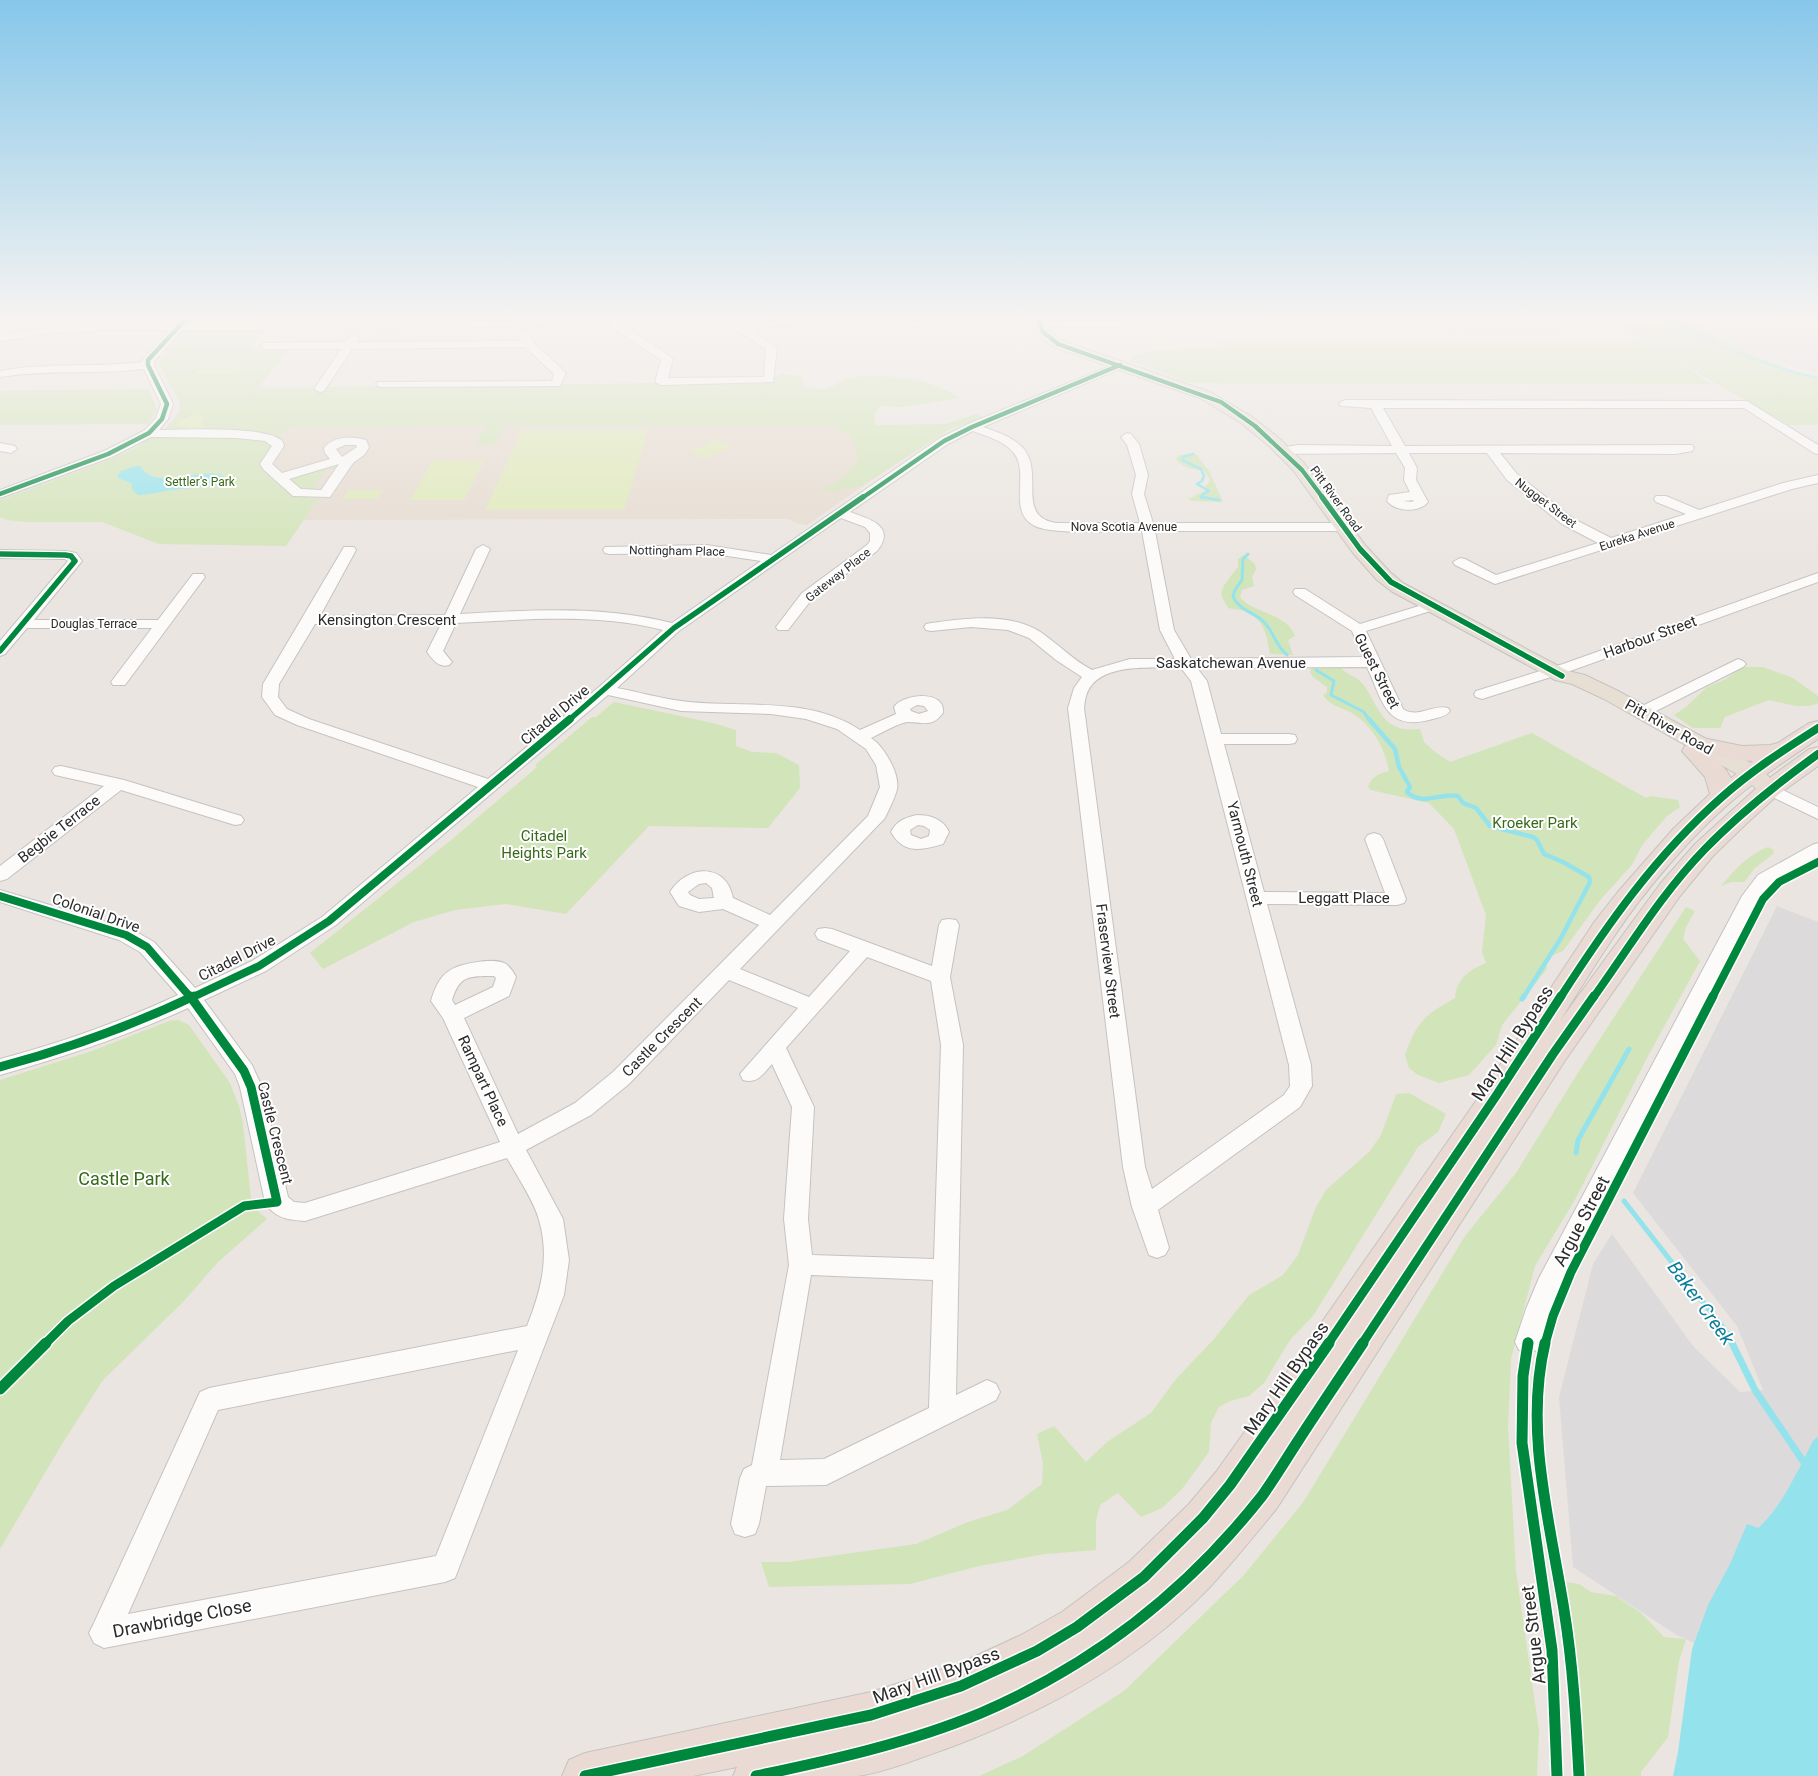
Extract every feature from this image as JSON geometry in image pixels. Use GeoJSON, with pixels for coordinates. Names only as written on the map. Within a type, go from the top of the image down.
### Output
{"type":"FeatureCollection","features":[{"type":"Feature","properties":{"kind":"highway","name":"Mary Hill Bypass"},"geometry":{"type":"LineString","coordinates":[[586,1776],[805,1730],[917,1702],[970,1682],[1037,1651],[1077,1627],[1144,1577],[1203,1518],[1230,1485],[1496,1096],[1605,928],[1627,898],[1683,834],[1748,784],[1784,750],[1818,728]]}},
{"type":"Feature","properties":{"kind":"highway"},"geometry":{"type":"LineString","coordinates":[[1698,748],[1741,755],[1784,750]]}},
{"type":"Feature","properties":{"kind":"highway"},"geometry":{"type":"LineString","coordinates":[[1698,748],[1717,775],[1748,784]]}},
{"type":"Feature","properties":{"kind":"highway","name":"Mary Hill Bypass"},"geometry":{"type":"LineString","coordinates":[[756,1776],[839,1757],[928,1733],[1016,1698],[1090,1657],[1126,1632],[1189,1580],[1263,1494],[1553,1054],[1670,890],[1704,850],[1748,784],[1818,754]]}},
{"type":"Feature","properties":{"kind":"main road","name":"Pitt River Road"},"geometry":{"type":"LineString","coordinates":[[1220,403],[1251,423],[1308,477],[1343,527],[1372,564],[1390,582],[1557,674],[1578,680],[1642,712],[1698,748],[1748,784]]}},
{"type":"Feature","properties":{"kind":"main road","name":"Pitt River Road"},"geometry":{"type":"LineString","coordinates":[[1557,674],[1567,683],[1621,712],[1698,748]]}},
{"type":"Feature","properties":{"kind":"main road"},"geometry":{"type":"LineString","coordinates":[[1621,712],[1642,712]]}},
{"type":"Feature","properties":{"kind":"street"},"geometry":{"type":"LineString","coordinates":[[0,494],[108,454],[149,433],[162,419],[166,403]]}},
{"type":"Feature","properties":{"kind":"street","name":"Citadel Drive"},"geometry":{"type":"LineString","coordinates":[[0,1068],[55,1052],[145,1019],[259,966],[329,921],[492,786],[605,690],[674,628],[934,447],[972,427],[1030,403]]}},
{"type":"Feature","properties":{"kind":"street"},"geometry":{"type":"LineString","coordinates":[[1345,404],[1747,405],[1818,450]]}},
{"type":"Feature","properties":{"kind":"street"},"geometry":{"type":"LineString","coordinates":[[1375,404],[1411,468],[1410,478],[1417,496]]}},
{"type":"Feature","properties":{"kind":"street","name":"Nova Scotia Avenue"},"geometry":{"type":"LineString","coordinates":[[972,427],[1005,442],[1021,454],[1025,465],[1028,510],[1031,518],[1038,524],[1056,527],[1148,528],[1343,527]]}},
{"type":"Feature","properties":{"kind":"street"},"geometry":{"type":"LineString","coordinates":[[149,433],[255,435],[273,438],[278,446],[266,464],[298,493],[325,494],[341,461],[282,477]]}},
{"type":"Feature","properties":{"kind":"street","name":"Yarmouth Street"},"geometry":{"type":"LineString","coordinates":[[1127,437],[1133,444],[1142,475],[1138,494],[1148,528],[1168,630],[1186,664],[1199,681],[1300,1065],[1301,1086],[1292,1101],[1144,1207]]}},
{"type":"Feature","properties":{"kind":"street"},"geometry":{"type":"LineString","coordinates":[[1282,451],[1299,449],[1676,450],[1688,448]]}},
{"type":"Feature","properties":{"kind":"street","name":"Nugget Street"},"geometry":{"type":"LineString","coordinates":[[1491,450],[1508,473],[1567,521],[1611,544]]}},
{"type":"Feature","properties":{"kind":"street","name":"Eureka Avenue"},"geometry":{"type":"LineString","coordinates":[[1460,562],[1495,580],[1788,486],[1818,479]]}},
{"type":"Feature","properties":{"kind":"street"},"geometry":{"type":"LineString","coordinates":[[1661,499],[1698,515]]}},
{"type":"Feature","properties":{"kind":"street","name":"Gateway Place"},"geometry":{"type":"LineString","coordinates":[[783,626],[808,596],[872,548],[877,542],[877,532],[870,524],[839,513]]}},
{"type":"Feature","properties":{"kind":"street"},"geometry":{"type":"LineString","coordinates":[[444,662],[435,652],[483,549]]}},
{"type":"Feature","properties":{"kind":"street","name":"Nottingham Place"},"geometry":{"type":"LineString","coordinates":[[610,550],[707,549],[772,559]]}},
{"type":"Feature","properties":{"kind":"street"},"geometry":{"type":"LineString","coordinates":[[310,620],[348,550]]}},
{"type":"Feature","properties":{"kind":"street"},"geometry":{"type":"LineString","coordinates":[[0,554],[65,555],[74,558],[72,566],[0,650]]}},
{"type":"Feature","properties":{"kind":"street","name":"Douglas Terrace"},"geometry":{"type":"LineString","coordinates":[[119,682],[198,576]]}},
{"type":"Feature","properties":{"kind":"street","name":"Harbour Street"},"geometry":{"type":"LineString","coordinates":[[1482,694],[1557,674],[1818,577]]}},
{"type":"Feature","properties":{"kind":"street","name":"Guest Street"},"geometry":{"type":"LineString","coordinates":[[1300,592],[1358,629],[1396,712],[1404,718],[1417,718],[1442,711]]}},
{"type":"Feature","properties":{"kind":"street"},"geometry":{"type":"LineString","coordinates":[[1358,629],[1432,606]]}},
{"type":"Feature","properties":{"kind":"street","name":"Kensington Crescent"},"geometry":{"type":"LineString","coordinates":[[492,786],[302,722],[281,712],[270,697],[271,684],[310,620],[450,620],[597,614],[657,622],[674,628]]}},
{"type":"Feature","properties":{"kind":"street"},"geometry":{"type":"LineString","coordinates":[[931,627],[964,623],[987,623],[1015,627],[1027,626],[1034,636],[1064,660],[1092,676]]}},
{"type":"Feature","properties":{"kind":"street","name":"Douglas Terrace"},"geometry":{"type":"LineString","coordinates":[[24,624],[164,624]]}},
{"type":"Feature","properties":{"kind":"street","name":"Saskatchewan Avenue"},"geometry":{"type":"LineString","coordinates":[[1092,676],[1106,669],[1130,664],[1372,662]]}},
{"type":"Feature","properties":{"kind":"street"},"geometry":{"type":"LineString","coordinates":[[1642,712],[1738,664]]}},
{"type":"Feature","properties":{"kind":"street","name":"Fraserview Street"},"geometry":{"type":"LineString","coordinates":[[1092,676],[1078,693],[1076,708],[1134,1167],[1157,1248]]}},
{"type":"Feature","properties":{"kind":"street","name":"Castle Crescent"},"geometry":{"type":"LineString","coordinates":[[191,997],[244,1071],[251,1087],[277,1202],[289,1211],[305,1212],[514,1147],[583,1109],[621,1078],[876,818],[889,787],[884,765],[874,746],[843,726],[809,715],[771,709],[681,706],[605,690]]}},
{"type":"Feature","properties":{"kind":"street"},"geometry":{"type":"LineString","coordinates":[[858,737],[906,716]]}},
{"type":"Feature","properties":{"kind":"street"},"geometry":{"type":"LineString","coordinates":[[1215,739],[1289,739]]}},
{"type":"Feature","properties":{"kind":"street","name":"Begbie Terrace"},"geometry":{"type":"LineString","coordinates":[[61,772],[118,784],[235,820]]}},
{"type":"Feature","properties":{"kind":"street","name":"Begbie Terrace"},"geometry":{"type":"LineString","coordinates":[[0,875],[118,784]]}},
{"type":"Feature","properties":{"kind":"street","name":"Pitt River Road"},"geometry":{"type":"LineString","coordinates":[[1748,784],[1818,814]]}},
{"type":"Feature","properties":{"kind":"street"},"geometry":{"type":"LineString","coordinates":[[876,818],[902,828]]}},
{"type":"Feature","properties":{"kind":"street","name":"Leggatt Place"},"geometry":{"type":"LineString","coordinates":[[1257,898],[1397,898],[1374,839]]}},
{"type":"Feature","properties":{"kind":"street","name":"Argue Street"},"geometry":{"type":"LineString","coordinates":[[1528,1342],[1538,1309],[1551,1278],[1751,896],[1765,879],[1818,849]]}},
{"type":"Feature","properties":{"kind":"street","name":"Colonial Drive"},"geometry":{"type":"LineString","coordinates":[[0,896],[83,921],[138,941],[160,959],[191,997]]}},
{"type":"Feature","properties":{"kind":"street"},"geometry":{"type":"LineString","coordinates":[[725,902],[772,924]]}},
{"type":"Feature","properties":{"kind":"street"},"geometry":{"type":"LineString","coordinates":[[942,1413],[952,1045],[940,977],[949,926]]}},
{"type":"Feature","properties":{"kind":"street"},"geometry":{"type":"LineString","coordinates":[[825,934],[940,977]]}},
{"type":"Feature","properties":{"kind":"street"},"geometry":{"type":"LineString","coordinates":[[751,1074],[864,948]]}},
{"type":"Feature","properties":{"kind":"street"},"geometry":{"type":"LineString","coordinates":[[726,971],[812,1006]]}},
{"type":"Feature","properties":{"kind":"street","name":"Rampart Place"},"geometry":{"type":"LineString","coordinates":[[452,1015],[514,1147]]}},
{"type":"Feature","properties":{"kind":"street"},"geometry":{"type":"LineString","coordinates":[[764,1473],[801,1265],[796,1219],[803,1107],[775,1047]]}},
{"type":"Feature","properties":{"kind":"street","name":"Drawbridge Close"},"geometry":{"type":"LineString","coordinates":[[514,1147],[551,1219],[557,1260],[552,1294],[536,1335],[444,1568],[104,1634],[209,1400],[536,1335]]}},
{"type":"Feature","properties":{"kind":"street"},"geometry":{"type":"LineString","coordinates":[[801,1265],[946,1270]]}},
{"type":"Feature","properties":{"kind":"street"},"geometry":{"type":"LineString","coordinates":[[745,1524],[754,1478],[764,1473],[826,1472],[987,1392]]}},
{"type":"Feature","properties":{"kind":"shaded area"},"geometry":{"type":"Polygon","coordinates":[[[950,426],[807,525],[795,523],[789,519],[303,520],[317,499],[293,494],[276,483],[260,467],[285,428],[950,426]]]}},
{"type":"Feature","properties":{"kind":"shaded area"},"geometry":{"type":"Polygon","coordinates":[[[1777,906],[1818,922],[1818,1701],[1675,1634],[1573,1567],[1559,1397],[1593,1264],[1612,1234],[1693,1346],[1740,1392],[1763,1390],[1737,1326],[1633,1193],[1777,906]]]}},
{"type":"Feature","properties":{"kind":"green space"},"geometry":{"type":"Polygon","coordinates":[[[0,403],[154,403],[157,410],[148,424],[0,425],[0,403]]]}},
{"type":"Feature","properties":{"kind":"green space","name":"Settler's Park"},"geometry":{"type":"Polygon","coordinates":[[[180,403],[929,403],[903,407],[881,406],[875,412],[875,425],[946,424],[976,414],[983,417],[951,429],[863,485],[851,489],[844,487],[836,492],[823,491],[846,476],[858,461],[857,452],[853,440],[845,432],[824,426],[495,426],[503,427],[494,445],[476,445],[486,426],[285,428],[284,431],[286,431],[280,436],[272,451],[272,478],[275,482],[280,482],[294,495],[318,499],[286,546],[159,544],[102,522],[26,522],[6,520],[0,517],[0,500],[111,459],[139,446],[148,439],[159,437],[179,412],[180,403]]]}},
{"type":"Feature","properties":{"kind":"green space"},"geometry":{"type":"Polygon","coordinates":[[[1750,403],[1818,403],[1818,425],[1789,425],[1750,403]]]}},
{"type":"Feature","properties":{"kind":"green space"},"geometry":{"type":"Polygon","coordinates":[[[193,415],[203,416],[201,423],[206,429],[187,430],[177,426],[178,421],[193,415]]]}},
{"type":"Feature","properties":{"kind":"green space"},"geometry":{"type":"Polygon","coordinates":[[[522,430],[648,430],[624,510],[485,510],[522,430]]]}},
{"type":"Feature","properties":{"kind":"green space"},"geometry":{"type":"Polygon","coordinates":[[[718,440],[732,447],[704,458],[690,451],[718,440]]]}},
{"type":"Feature","properties":{"kind":"green space"},"geometry":{"type":"Polygon","coordinates":[[[1196,454],[1209,471],[1223,502],[1192,501],[1188,499],[1206,490],[1205,486],[1210,479],[1204,471],[1188,468],[1178,462],[1176,459],[1178,456],[1196,454]]]}},
{"type":"Feature","properties":{"kind":"green space"},"geometry":{"type":"Polygon","coordinates":[[[433,460],[484,461],[464,500],[410,500],[433,460]]]}},
{"type":"Feature","properties":{"kind":"green space"},"geometry":{"type":"Polygon","coordinates":[[[335,466],[334,469],[326,469],[313,490],[303,491],[292,481],[294,477],[335,466]]]}},
{"type":"Feature","properties":{"kind":"green space"},"geometry":{"type":"Polygon","coordinates":[[[349,490],[382,490],[377,499],[343,499],[349,490]]]}},
{"type":"Feature","properties":{"kind":"green space"},"geometry":{"type":"Polygon","coordinates":[[[1244,555],[1255,564],[1256,569],[1252,577],[1254,586],[1242,590],[1240,597],[1252,606],[1277,617],[1291,628],[1295,636],[1288,640],[1293,655],[1270,654],[1264,630],[1258,620],[1246,611],[1228,608],[1222,596],[1227,581],[1238,567],[1238,559],[1244,555]]]}},
{"type":"Feature","properties":{"kind":"green space"},"geometry":{"type":"Polygon","coordinates":[[[1742,667],[1763,667],[1793,678],[1818,696],[1818,703],[1810,706],[1796,706],[1769,700],[1725,717],[1720,728],[1693,728],[1674,715],[1686,707],[1707,687],[1724,680],[1742,667]]]}},
{"type":"Feature","properties":{"kind":"green space","name":"Kroeker Park"},"geometry":{"type":"Polygon","coordinates":[[[1311,668],[1341,668],[1363,684],[1379,711],[1389,723],[1404,729],[1420,729],[1424,742],[1450,762],[1532,733],[1646,798],[1650,796],[1678,800],[1680,807],[1667,816],[1643,844],[1631,866],[1601,899],[1563,951],[1546,958],[1547,969],[1502,1025],[1496,1045],[1469,1075],[1439,1083],[1418,1075],[1409,1068],[1405,1055],[1409,1043],[1423,1020],[1436,1009],[1455,998],[1461,980],[1469,972],[1486,963],[1482,952],[1486,915],[1454,829],[1429,803],[1371,790],[1368,787],[1376,776],[1389,771],[1381,746],[1366,724],[1359,718],[1326,699],[1323,695],[1327,692],[1327,687],[1313,677],[1310,672],[1311,668]]]}},
{"type":"Feature","properties":{"kind":"green space","name":"Citadel Heights Park"},"geometry":{"type":"Polygon","coordinates":[[[614,702],[713,723],[736,730],[736,746],[752,752],[776,753],[799,765],[800,788],[768,828],[649,826],[566,914],[506,904],[455,910],[414,922],[323,969],[310,953],[450,841],[537,767],[535,765],[592,717],[596,717],[614,702]]]}},
{"type":"Feature","properties":{"kind":"green space"},"geometry":{"type":"Polygon","coordinates":[[[1768,847],[1774,850],[1773,854],[1755,868],[1744,882],[1731,882],[1721,886],[1736,869],[1754,854],[1768,847]]]}},
{"type":"Feature","properties":{"kind":"green space"},"geometry":{"type":"Polygon","coordinates":[[[1686,907],[1695,911],[1686,927],[1683,939],[1700,961],[1648,1056],[1576,1198],[1535,1266],[1511,1359],[1508,1427],[1516,1571],[1539,1731],[1537,1776],[979,1776],[1023,1756],[1124,1691],[1244,1575],[1304,1501],[1465,1236],[1516,1173],[1581,1068],[1686,907]]]}},
{"type":"Feature","properties":{"kind":"green space","name":"Castle Park"},"geometry":{"type":"Polygon","coordinates":[[[178,1020],[189,1025],[230,1083],[239,1106],[243,1124],[251,1198],[258,1211],[267,1219],[218,1262],[184,1301],[103,1380],[62,1444],[0,1549],[0,1080],[92,1051],[169,1021],[178,1020]]]}},
{"type":"Feature","properties":{"kind":"green space"},"geometry":{"type":"Polygon","coordinates":[[[1409,1093],[1446,1114],[1438,1132],[1418,1147],[1313,1316],[1290,1340],[1264,1383],[1249,1396],[1230,1401],[1219,1407],[1211,1423],[1209,1452],[1182,1489],[1162,1508],[1141,1517],[1118,1493],[1100,1505],[1096,1521],[1096,1550],[1045,1554],[979,1566],[910,1584],[769,1587],[761,1562],[788,1562],[916,1544],[968,1522],[1007,1510],[1042,1484],[1043,1463],[1037,1434],[1054,1426],[1086,1462],[1107,1442],[1151,1413],[1176,1379],[1214,1339],[1249,1295],[1283,1275],[1298,1255],[1316,1207],[1326,1190],[1370,1151],[1381,1135],[1396,1094],[1409,1093]]]}},
{"type":"Feature","properties":{"kind":"green space"},"geometry":{"type":"Polygon","coordinates":[[[1566,1582],[1579,1584],[1591,1592],[1616,1596],[1641,1613],[1664,1637],[1686,1639],[1679,1661],[1668,1737],[1641,1772],[1641,1776],[1586,1776],[1575,1648],[1566,1582]]]}},
{"type":"Feature","properties":{"kind":"water"},"geometry":{"type":"Polygon","coordinates":[[[140,466],[148,474],[159,478],[209,473],[219,474],[226,479],[207,487],[138,495],[132,489],[132,484],[117,477],[121,471],[140,466]]]}},
{"type":"Feature","properties":{"kind":"water"},"geometry":{"type":"Polygon","coordinates":[[[1818,1436],[1818,1776],[1673,1776],[1692,1649],[1708,1605],[1730,1564],[1747,1524],[1758,1528],[1766,1520],[1789,1488],[1813,1441],[1818,1436]]]}},
{"type":"Feature","properties":{"kind":"waterway","name":"Baker Creek"},"geometry":{"type":"LineString","coordinates":[[1193,454],[1183,457],[1182,460],[1201,469],[1204,476],[1202,481],[1197,484],[1209,491],[1202,495],[1202,497]]}},
{"type":"Feature","properties":{"kind":"waterway","name":"Baker Creek"},"geometry":{"type":"LineString","coordinates":[[1202,497],[1219,500]]}},
{"type":"Feature","properties":{"kind":"waterway","name":"Baker Creek"},"geometry":{"type":"LineString","coordinates":[[1248,554],[1243,559],[1242,580],[1233,596],[1242,608],[1264,622],[1287,655]]}},
{"type":"Feature","properties":{"kind":"waterway","name":"Baker Creek"},"geometry":{"type":"LineString","coordinates":[[1316,670],[1334,681],[1331,695],[1364,712],[1369,720]]}},
{"type":"Feature","properties":{"kind":"waterway","name":"Baker Creek"},"geometry":{"type":"LineString","coordinates":[[1369,719],[1395,749],[1399,767],[1410,787],[1407,792],[1413,796],[1425,799],[1451,795],[1458,796],[1463,803],[1476,808],[1490,826],[1533,837],[1537,840],[1544,854],[1563,862],[1589,877],[1590,882],[1561,938],[1523,998]]}},
{"type":"Feature","properties":{"kind":"waterway","name":"Baker Creek"},"geometry":{"type":"LineString","coordinates":[[1576,1153],[1578,1140],[1629,1049]]}},
{"type":"Feature","properties":{"kind":"waterway","name":"Baker Creek"},"geometry":{"type":"LineString","coordinates":[[1624,1201],[1728,1334],[1733,1344]]}},
{"type":"Feature","properties":{"kind":"waterway","name":"Baker Creek"},"geometry":{"type":"LineString","coordinates":[[1732,1343],[1755,1390],[1803,1461]]}},
{"type":"Feature","properties":{"kind":"cycle path"},"geometry":{"type":"LineString","coordinates":[[0,494],[108,454],[149,433],[162,419],[166,403]]}},
{"type":"Feature","properties":{"kind":"cycle path"},"geometry":{"type":"LineString","coordinates":[[0,1067],[55,1052],[145,1019],[259,966],[329,921],[605,690],[674,628],[944,441],[1030,403]]}},
{"type":"Feature","properties":{"kind":"cycle path"},"geometry":{"type":"LineString","coordinates":[[1222,403],[1255,426],[1302,470],[1360,549],[1391,582],[1562,676]]}},
{"type":"Feature","properties":{"kind":"cycle path"},"geometry":{"type":"LineString","coordinates":[[0,554],[65,555],[71,556],[75,561],[0,651]]}},
{"type":"Feature","properties":{"kind":"cycle path"},"geometry":{"type":"LineString","coordinates":[[585,1776],[871,1715],[961,1686],[1037,1651],[1077,1627],[1144,1577],[1203,1518],[1230,1485],[1297,1390],[1496,1096],[1605,928],[1627,899],[1683,834],[1723,796],[1784,750],[1818,728]]}},
{"type":"Feature","properties":{"kind":"cycle path"},"geometry":{"type":"LineString","coordinates":[[756,1776],[843,1757],[908,1739],[980,1713],[1028,1692],[1115,1640],[1155,1609],[1193,1574],[1229,1536],[1263,1494],[1553,1054],[1670,890],[1704,850],[1737,818],[1770,789],[1818,754]]}},
{"type":"Feature","properties":{"kind":"cycle path"},"geometry":{"type":"LineString","coordinates":[[1579,1776],[1576,1710],[1571,1660],[1545,1503],[1537,1433],[1537,1398],[1541,1362],[1549,1327],[1571,1272],[1763,899],[1779,882],[1818,862]]}},
{"type":"Feature","properties":{"kind":"cycle path"},"geometry":{"type":"LineString","coordinates":[[0,896],[126,935],[147,947],[159,959],[191,997],[244,1071],[251,1087],[277,1202],[244,1206],[114,1286],[68,1321],[0,1389]]}},
{"type":"Feature","properties":{"kind":"cycle path"},"geometry":{"type":"LineString","coordinates":[[1528,1342],[1521,1409],[1522,1443],[1525,1476],[1552,1650],[1557,1776]]}}]}
